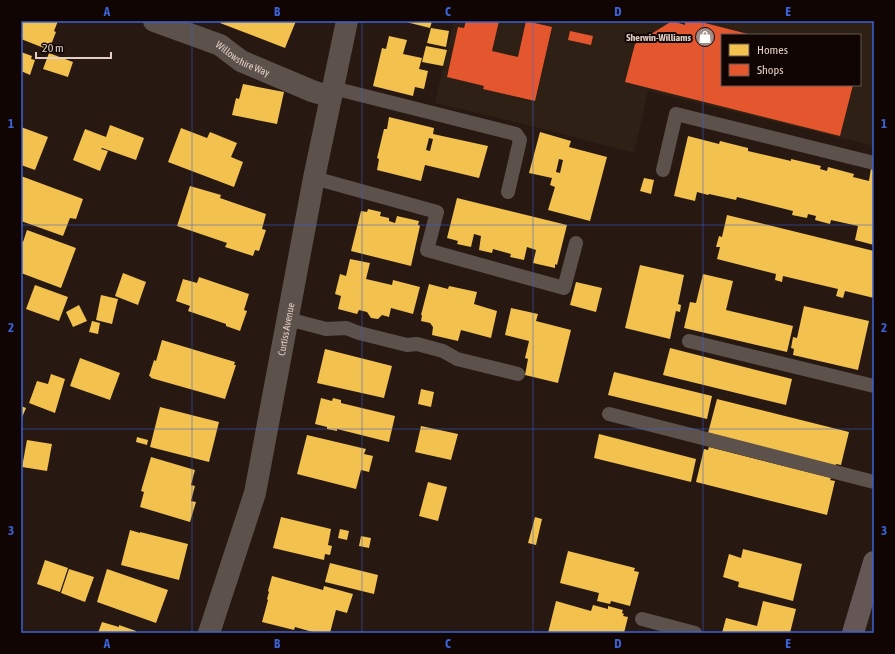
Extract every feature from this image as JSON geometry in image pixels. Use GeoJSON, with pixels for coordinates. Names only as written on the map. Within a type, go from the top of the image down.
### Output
{"type":"FeatureCollection","features":[{"type":"Feature","properties":{"kind":"main road"},"geometry":{"type":"LineString","coordinates":[[855,632],[874,562]]}},
{"type":"Feature","properties":{"kind":"street","name":"Willowshire Way"},"geometry":{"type":"LineString","coordinates":[[154,21],[220,45],[242,61],[312,91],[332,92]]}},
{"type":"Feature","properties":{"kind":"street","name":"Curtiss Avenue"},"geometry":{"type":"LineString","coordinates":[[209,633],[256,493],[314,178],[347,21]]}},
{"type":"Feature","properties":{"kind":"lane"},"geometry":{"type":"LineString","coordinates":[[332,92],[516,134],[520,140],[508,192]]}},
{"type":"Feature","properties":{"kind":"lane"},"geometry":{"type":"LineString","coordinates":[[663,170],[676,114],[874,163]]}},
{"type":"Feature","properties":{"kind":"lane"},"geometry":{"type":"LineString","coordinates":[[314,178],[437,212],[427,250],[564,288],[576,243]]}},
{"type":"Feature","properties":{"kind":"lane"},"geometry":{"type":"LineString","coordinates":[[288,319],[326,328],[346,328],[359,333],[407,345],[417,344],[443,351],[457,359],[518,374]]}},
{"type":"Feature","properties":{"kind":"lane"},"geometry":{"type":"LineString","coordinates":[[689,341],[874,386]]}},
{"type":"Feature","properties":{"kind":"lane"},"geometry":{"type":"LineString","coordinates":[[609,414],[874,482]]}},
{"type":"Feature","properties":{"kind":"lane"},"geometry":{"type":"LineString","coordinates":[[642,619],[695,633]]}},
{"type":"Feature","properties":{"kind":"shaded area"},"geometry":{"type":"Polygon","coordinates":[[[454,21],[874,21],[874,146],[648,91],[634,153],[435,103],[454,21]]]}},
{"type":"Feature","properties":{"kind":"building: Homes"},"geometry":{"type":"Polygon","coordinates":[[[21,21],[58,21],[54,31],[56,32],[49,50],[21,39],[21,21]]]}},
{"type":"Feature","properties":{"kind":"building: Homes"},"geometry":{"type":"Polygon","coordinates":[[[221,21],[296,21],[285,48],[220,23],[221,21]]]}},
{"type":"Feature","properties":{"kind":"building: Homes"},"geometry":{"type":"Polygon","coordinates":[[[402,21],[432,21],[430,28],[402,21]]]}},
{"type":"Feature","properties":{"kind":"building: Homes"},"geometry":{"type":"Polygon","coordinates":[[[431,28],[449,31],[446,47],[427,43],[431,28]]]}},
{"type":"Feature","properties":{"kind":"building: Homes"},"geometry":{"type":"Polygon","coordinates":[[[389,36],[407,40],[403,54],[422,58],[419,69],[428,71],[424,89],[415,87],[413,96],[373,86],[382,48],[386,49],[389,36]]]}},
{"type":"Feature","properties":{"kind":"building: Homes"},"geometry":{"type":"Polygon","coordinates":[[[426,46],[447,50],[443,66],[422,62],[426,46]]]}},
{"type":"Feature","properties":{"kind":"building: Homes"},"geometry":{"type":"Polygon","coordinates":[[[21,52],[32,56],[31,59],[35,60],[30,75],[21,71],[21,52]]]}},
{"type":"Feature","properties":{"kind":"building: Homes"},"geometry":{"type":"Polygon","coordinates":[[[49,53],[73,62],[68,77],[43,69],[49,53]]]}},
{"type":"Feature","properties":{"kind":"building: Homes"},"geometry":{"type":"Polygon","coordinates":[[[243,84],[284,92],[277,124],[232,115],[236,98],[239,99],[243,84]]]}},
{"type":"Feature","properties":{"kind":"building: Homes"},"geometry":{"type":"Polygon","coordinates":[[[389,117],[434,128],[433,134],[488,146],[479,178],[425,165],[421,181],[377,170],[379,159],[377,158],[384,129],[387,129],[389,117]],[[429,138],[426,150],[430,151],[433,139],[429,138]]]}},
{"type":"Feature","properties":{"kind":"building: Homes"},"geometry":{"type":"Polygon","coordinates":[[[110,125],[144,138],[136,160],[102,148],[101,149],[108,151],[100,171],[73,160],[85,129],[106,137],[110,125]]]}},
{"type":"Feature","properties":{"kind":"building: Homes"},"geometry":{"type":"Polygon","coordinates":[[[21,127],[48,137],[35,170],[21,165],[21,127]]]}},
{"type":"Feature","properties":{"kind":"building: Homes"},"geometry":{"type":"Polygon","coordinates":[[[181,128],[207,138],[210,132],[237,143],[231,157],[243,162],[234,187],[168,162],[181,128]]]}},
{"type":"Feature","properties":{"kind":"building: Homes"},"geometry":{"type":"Polygon","coordinates":[[[540,132],[571,141],[569,147],[607,157],[590,221],[548,210],[555,187],[550,185],[552,178],[529,173],[540,132]],[[559,159],[556,172],[560,173],[563,160],[559,159]]]}},
{"type":"Feature","properties":{"kind":"building: Homes"},"geometry":{"type":"Polygon","coordinates":[[[688,136],[719,144],[720,141],[748,148],[748,151],[821,166],[820,169],[827,171],[828,167],[854,174],[853,177],[869,181],[871,168],[874,169],[874,245],[855,240],[858,226],[831,220],[830,224],[815,220],[816,216],[808,214],[807,218],[792,215],[793,211],[737,197],[736,200],[697,192],[695,201],[674,196],[688,136]]]}},
{"type":"Feature","properties":{"kind":"building: Homes"},"geometry":{"type":"Polygon","coordinates":[[[21,176],[83,199],[76,219],[70,218],[63,236],[21,221],[21,176]]]}},
{"type":"Feature","properties":{"kind":"building: Homes"},"geometry":{"type":"Polygon","coordinates":[[[644,178],[654,180],[651,194],[640,191],[644,178]]]}},
{"type":"Feature","properties":{"kind":"building: Homes"},"geometry":{"type":"Polygon","coordinates":[[[190,186],[221,195],[220,198],[266,214],[262,229],[266,230],[259,251],[255,250],[253,256],[225,247],[227,243],[177,226],[190,186]]]}},
{"type":"Feature","properties":{"kind":"building: Homes"},"geometry":{"type":"Polygon","coordinates":[[[457,198],[567,225],[555,268],[533,263],[536,250],[527,247],[524,260],[510,257],[511,254],[493,249],[492,253],[479,250],[481,236],[474,234],[471,247],[457,244],[458,241],[447,238],[457,198]]]}},
{"type":"Feature","properties":{"kind":"building: Homes"},"geometry":{"type":"Polygon","coordinates":[[[368,209],[381,212],[380,216],[389,218],[389,221],[395,223],[397,216],[419,221],[418,225],[420,226],[411,266],[351,251],[361,211],[367,212],[368,209]]]}},
{"type":"Feature","properties":{"kind":"building: Homes"},"geometry":{"type":"Polygon","coordinates":[[[727,215],[874,251],[874,298],[845,291],[843,298],[836,296],[838,289],[783,276],[782,282],[775,280],[776,274],[717,259],[720,247],[716,247],[719,236],[722,237],[727,215]]]}},
{"type":"Feature","properties":{"kind":"building: Homes"},"geometry":{"type":"Polygon","coordinates":[[[27,230],[76,248],[61,288],[21,273],[21,241],[23,242],[27,230]]]}},
{"type":"Feature","properties":{"kind":"building: Homes"},"geometry":{"type":"Polygon","coordinates":[[[350,259],[370,263],[366,279],[392,285],[393,280],[420,287],[413,314],[391,308],[389,317],[382,315],[378,319],[371,318],[367,312],[359,310],[357,314],[338,309],[341,296],[335,294],[340,274],[346,276],[350,259]]]}},
{"type":"Feature","properties":{"kind":"building: Homes"},"geometry":{"type":"Polygon","coordinates":[[[640,265],[684,275],[678,304],[681,305],[680,312],[676,311],[670,339],[625,328],[640,265]]]}},
{"type":"Feature","properties":{"kind":"building: Homes"},"geometry":{"type":"Polygon","coordinates":[[[123,273],[146,282],[138,305],[115,296],[123,273]]]}},
{"type":"Feature","properties":{"kind":"building: Homes"},"geometry":{"type":"Polygon","coordinates":[[[703,274],[733,281],[726,310],[793,326],[787,352],[684,328],[690,302],[696,303],[703,274]]]}},
{"type":"Feature","properties":{"kind":"building: Homes"},"geometry":{"type":"Polygon","coordinates":[[[199,277],[249,294],[244,310],[247,311],[240,331],[226,326],[226,324],[188,311],[190,306],[176,301],[183,279],[197,283],[199,277]]]}},
{"type":"Feature","properties":{"kind":"building: Homes"},"geometry":{"type":"Polygon","coordinates":[[[576,282],[602,288],[596,312],[570,305],[576,282]]]}},
{"type":"Feature","properties":{"kind":"building: Homes"},"geometry":{"type":"Polygon","coordinates":[[[429,284],[448,289],[449,286],[477,292],[474,304],[497,311],[491,338],[461,330],[458,341],[432,335],[433,327],[430,323],[421,321],[421,315],[429,284]]]}},
{"type":"Feature","properties":{"kind":"building: Homes"},"geometry":{"type":"Polygon","coordinates":[[[35,285],[68,297],[59,321],[26,309],[35,285]]]}},
{"type":"Feature","properties":{"kind":"building: Homes"},"geometry":{"type":"Polygon","coordinates":[[[101,295],[118,299],[112,324],[96,320],[101,295]]]}},
{"type":"Feature","properties":{"kind":"building: Homes"},"geometry":{"type":"Polygon","coordinates":[[[79,305],[87,321],[73,327],[66,312],[79,305]]]}},
{"type":"Feature","properties":{"kind":"building: Homes"},"geometry":{"type":"Polygon","coordinates":[[[804,306],[869,321],[858,370],[793,355],[794,349],[791,348],[793,337],[797,338],[804,306]]]}},
{"type":"Feature","properties":{"kind":"building: Homes"},"geometry":{"type":"Polygon","coordinates":[[[511,308],[538,314],[536,321],[571,330],[558,383],[525,375],[528,359],[525,358],[529,341],[505,335],[511,308]]]}},
{"type":"Feature","properties":{"kind":"building: Homes"},"geometry":{"type":"Polygon","coordinates":[[[92,321],[100,323],[98,334],[89,332],[92,321]]]}},
{"type":"Feature","properties":{"kind":"building: Homes"},"geometry":{"type":"Polygon","coordinates":[[[162,340],[235,362],[234,365],[236,365],[225,399],[151,378],[149,376],[154,360],[156,361],[162,340]]]}},
{"type":"Feature","properties":{"kind":"building: Homes"},"geometry":{"type":"Polygon","coordinates":[[[670,348],[792,379],[786,405],[663,375],[670,348]]]}},
{"type":"Feature","properties":{"kind":"building: Homes"},"geometry":{"type":"Polygon","coordinates":[[[325,349],[392,366],[384,398],[317,383],[325,349]]]}},
{"type":"Feature","properties":{"kind":"building: Homes"},"geometry":{"type":"Polygon","coordinates":[[[80,358],[120,373],[110,400],[70,386],[80,358]]]}},
{"type":"Feature","properties":{"kind":"building: Homes"},"geometry":{"type":"Polygon","coordinates":[[[614,372],[712,396],[707,419],[608,395],[614,372]]]}},
{"type":"Feature","properties":{"kind":"building: Homes"},"geometry":{"type":"Polygon","coordinates":[[[51,374],[65,379],[55,413],[29,403],[37,381],[48,384],[51,374]]]}},
{"type":"Feature","properties":{"kind":"building: Homes"},"geometry":{"type":"Polygon","coordinates":[[[421,389],[434,392],[431,407],[418,404],[421,389]]]}},
{"type":"Feature","properties":{"kind":"building: Homes"},"geometry":{"type":"Polygon","coordinates":[[[321,398],[332,401],[333,398],[341,400],[341,403],[395,416],[389,442],[337,429],[337,431],[327,429],[327,427],[315,424],[321,398]]]}},
{"type":"Feature","properties":{"kind":"building: Homes"},"geometry":{"type":"Polygon","coordinates":[[[717,399],[849,432],[841,465],[836,464],[835,467],[708,433],[717,399]]]}},
{"type":"Feature","properties":{"kind":"building: Homes"},"geometry":{"type":"Polygon","coordinates":[[[21,406],[26,408],[21,420],[21,406]]]}},
{"type":"Feature","properties":{"kind":"building: Homes"},"geometry":{"type":"Polygon","coordinates":[[[160,407],[219,422],[209,462],[150,447],[160,407]]]}},
{"type":"Feature","properties":{"kind":"building: Homes"},"geometry":{"type":"Polygon","coordinates":[[[421,426],[458,434],[451,460],[415,452],[421,426]]]}},
{"type":"Feature","properties":{"kind":"building: Homes"},"geometry":{"type":"Polygon","coordinates":[[[599,434],[696,459],[691,482],[594,458],[599,434]]]}},
{"type":"Feature","properties":{"kind":"building: Homes"},"geometry":{"type":"Polygon","coordinates":[[[307,435],[366,449],[364,454],[373,456],[369,472],[361,470],[356,489],[297,474],[307,435]]]}},
{"type":"Feature","properties":{"kind":"building: Homes"},"geometry":{"type":"Polygon","coordinates":[[[137,437],[148,440],[147,445],[136,442],[137,437]]]}},
{"type":"Feature","properties":{"kind":"building: Homes"},"geometry":{"type":"Polygon","coordinates":[[[27,440],[52,444],[47,471],[22,467],[27,440]]]}},
{"type":"Feature","properties":{"kind":"building: Homes"},"geometry":{"type":"Polygon","coordinates":[[[709,447],[831,478],[830,480],[835,481],[827,515],[696,482],[704,449],[708,450],[709,447]]]}},
{"type":"Feature","properties":{"kind":"building: Homes"},"geometry":{"type":"Polygon","coordinates":[[[151,457],[195,470],[191,485],[195,486],[191,501],[196,502],[190,522],[140,507],[144,492],[141,491],[151,457]]]}},
{"type":"Feature","properties":{"kind":"building: Homes"},"geometry":{"type":"Polygon","coordinates":[[[428,482],[447,487],[438,521],[419,516],[428,482]]]}},
{"type":"Feature","properties":{"kind":"building: Homes"},"geometry":{"type":"Polygon","coordinates":[[[281,517],[331,529],[328,545],[332,546],[330,555],[325,554],[324,560],[273,548],[281,517]]]}},
{"type":"Feature","properties":{"kind":"building: Homes"},"geometry":{"type":"Polygon","coordinates":[[[535,517],[542,519],[536,545],[528,543],[535,517]]]}},
{"type":"Feature","properties":{"kind":"building: Homes"},"geometry":{"type":"Polygon","coordinates":[[[340,529],[349,531],[347,540],[338,538],[340,529]]]}},
{"type":"Feature","properties":{"kind":"building: Homes"},"geometry":{"type":"Polygon","coordinates":[[[130,530],[188,544],[179,580],[121,565],[130,530]]]}},
{"type":"Feature","properties":{"kind":"building: Homes"},"geometry":{"type":"Polygon","coordinates":[[[361,536],[371,538],[369,548],[359,546],[361,536]]]}},
{"type":"Feature","properties":{"kind":"building: Homes"},"geometry":{"type":"Polygon","coordinates":[[[743,549],[802,564],[793,601],[738,587],[739,582],[723,577],[729,554],[741,558],[743,549]]]}},
{"type":"Feature","properties":{"kind":"building: Homes"},"geometry":{"type":"Polygon","coordinates":[[[568,551],[635,568],[634,571],[639,572],[630,606],[611,601],[610,604],[597,601],[599,593],[560,583],[568,551]]]}},
{"type":"Feature","properties":{"kind":"building: Homes"},"geometry":{"type":"Polygon","coordinates":[[[45,560],[68,568],[60,592],[37,584],[45,560]]]}},
{"type":"Feature","properties":{"kind":"building: Homes"},"geometry":{"type":"Polygon","coordinates":[[[330,563],[378,575],[374,594],[325,582],[330,563]]]}},
{"type":"Feature","properties":{"kind":"building: Homes"},"geometry":{"type":"Polygon","coordinates":[[[69,569],[94,577],[85,602],[61,593],[69,569]]]}},
{"type":"Feature","properties":{"kind":"building: Homes"},"geometry":{"type":"Polygon","coordinates":[[[107,569],[168,590],[156,623],[97,602],[107,569]]]}},
{"type":"Feature","properties":{"kind":"building: Homes"},"geometry":{"type":"Polygon","coordinates":[[[272,576],[323,590],[324,586],[353,594],[347,613],[336,610],[330,633],[316,633],[295,627],[294,630],[262,622],[272,576]]]}},
{"type":"Feature","properties":{"kind":"building: Homes"},"geometry":{"type":"Polygon","coordinates":[[[556,601],[591,611],[593,605],[608,609],[608,606],[623,610],[623,616],[628,617],[624,633],[548,633],[556,601]]]}},
{"type":"Feature","properties":{"kind":"building: Homes"},"geometry":{"type":"Polygon","coordinates":[[[763,601],[796,609],[790,633],[722,633],[726,618],[757,626],[763,601]]]}},
{"type":"Feature","properties":{"kind":"building: Homes"},"geometry":{"type":"Polygon","coordinates":[[[102,622],[119,627],[119,625],[136,631],[136,633],[98,633],[102,622]]]}},
{"type":"Feature","properties":{"kind":"building: Shops"},"geometry":{"type":"Polygon","coordinates":[[[466,21],[499,21],[492,51],[518,57],[526,21],[552,27],[535,101],[483,89],[484,86],[447,77],[458,27],[464,28],[466,21]]]}},
{"type":"Feature","properties":{"kind":"building: Shops"},"geometry":{"type":"Polygon","coordinates":[[[672,21],[685,25],[685,21],[697,21],[748,34],[721,34],[721,86],[853,86],[840,136],[625,82],[635,44],[672,21]]]}},
{"type":"Feature","properties":{"kind":"building: Shops"},"geometry":{"type":"Polygon","coordinates":[[[570,31],[593,36],[591,45],[568,40],[570,31]]]}},
{"type":"Feature","properties":{"kind":"place","name":"Sherwin-Williams"},"geometry":{"type":"Point","coordinates":[705,37]}}]}
